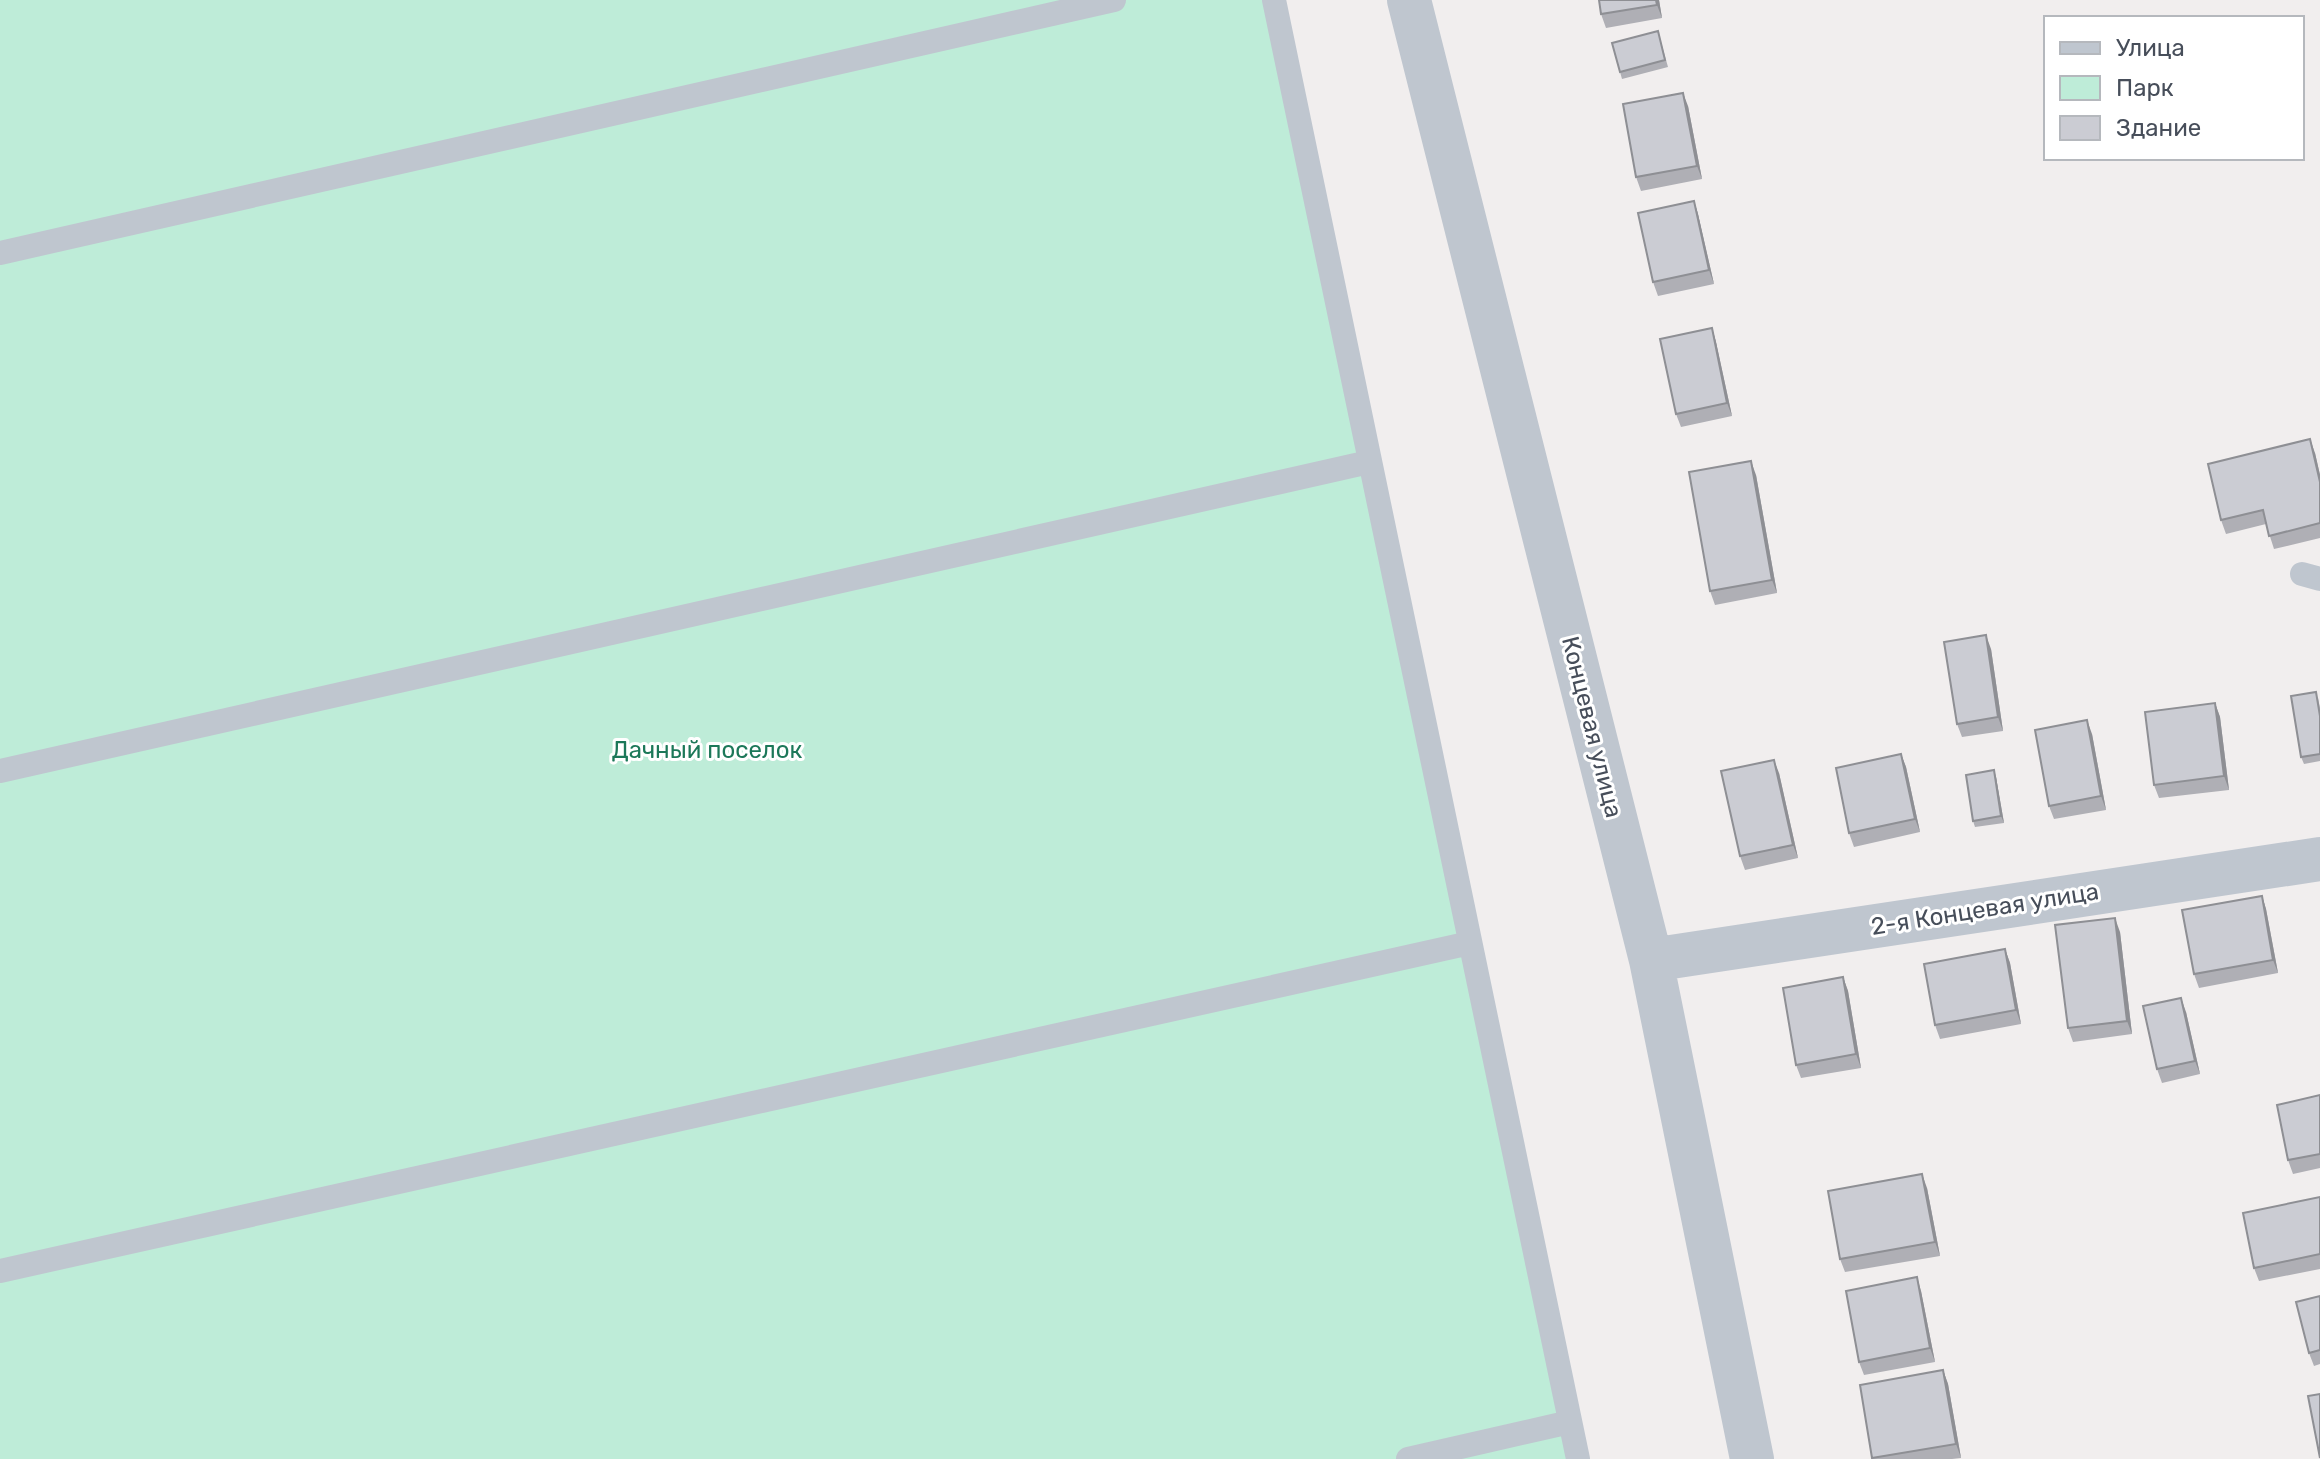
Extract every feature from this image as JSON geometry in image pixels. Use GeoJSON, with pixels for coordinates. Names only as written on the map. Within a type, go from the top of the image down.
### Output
{"type":"FeatureCollection","features":[{"type":"Feature","properties":{"kind":"street","name":"Концевая улица"},"geometry":{"type":"LineString","coordinates":[[1409,0],[1651,960],[1752,1459]]}},
{"type":"Feature","properties":{"kind":"street","name":"2-я Концевая улица"},"geometry":{"type":"LineString","coordinates":[[1651,960],[2320,859]]}},
{"type":"Feature","properties":{"kind":"lane"},"geometry":{"type":"LineString","coordinates":[[0,253],[1114,0]]}},
{"type":"Feature","properties":{"kind":"lane"},"geometry":{"type":"LineString","coordinates":[[1274,0],[1578,1459]]}},
{"type":"Feature","properties":{"kind":"lane"},"geometry":{"type":"LineString","coordinates":[[0,771],[1369,462]]}},
{"type":"Feature","properties":{"kind":"lane"},"geometry":{"type":"LineString","coordinates":[[0,1271],[1470,943]]}},
{"type":"Feature","properties":{"kind":"lane"},"geometry":{"type":"LineString","coordinates":[[1408,1459],[1570,1422]]}},
{"type":"Feature","properties":{"kind":"green space","name":"Дачный поселок"},"geometry":{"type":"Polygon","coordinates":[[[0,0],[1274,0],[1578,1459],[0,1459],[0,0]]]}},
{"type":"Feature","properties":{"kind":"building"},"geometry":{"type":"Polygon","coordinates":[[[1599,0],[1656,0],[1657,5],[1601,14],[1599,0]]]}},
{"type":"Feature","properties":{"kind":"building"},"geometry":{"type":"Polygon","coordinates":[[[1658,31],[1665,60],[1620,72],[1612,43],[1658,31]]]}},
{"type":"Feature","properties":{"kind":"building"},"geometry":{"type":"Polygon","coordinates":[[[1683,93],[1697,166],[1636,177],[1623,104],[1683,93]]]}},
{"type":"Feature","properties":{"kind":"building"},"geometry":{"type":"Polygon","coordinates":[[[1694,201],[1709,270],[1653,282],[1638,213],[1694,201]]]}},
{"type":"Feature","properties":{"kind":"building"},"geometry":{"type":"Polygon","coordinates":[[[1712,328],[1727,403],[1676,414],[1660,339],[1712,328]]]}},
{"type":"Feature","properties":{"kind":"building"},"geometry":{"type":"Polygon","coordinates":[[[2310,439],[2320,482],[2320,523],[2269,536],[2263,510],[2221,520],[2208,464],[2310,439]]]}},
{"type":"Feature","properties":{"kind":"building"},"geometry":{"type":"Polygon","coordinates":[[[1751,461],[1772,580],[1710,591],[1689,472],[1751,461]]]}},
{"type":"Feature","properties":{"kind":"building"},"geometry":{"type":"Polygon","coordinates":[[[1986,635],[1998,717],[1957,724],[1944,642],[1986,635]]]}},
{"type":"Feature","properties":{"kind":"building"},"geometry":{"type":"Polygon","coordinates":[[[2316,692],[2320,716],[2320,754],[2301,757],[2291,696],[2316,692]]]}},
{"type":"Feature","properties":{"kind":"building"},"geometry":{"type":"Polygon","coordinates":[[[2215,703],[2224,776],[2154,785],[2145,712],[2215,703]]]}},
{"type":"Feature","properties":{"kind":"building"},"geometry":{"type":"Polygon","coordinates":[[[2087,720],[2101,796],[2049,806],[2035,730],[2087,720]]]}},
{"type":"Feature","properties":{"kind":"building"},"geometry":{"type":"Polygon","coordinates":[[[1901,754],[1915,819],[1849,833],[1836,768],[1901,754]]]}},
{"type":"Feature","properties":{"kind":"building"},"geometry":{"type":"Polygon","coordinates":[[[1774,760],[1793,845],[1740,856],[1721,771],[1774,760]]]}},
{"type":"Feature","properties":{"kind":"building"},"geometry":{"type":"Polygon","coordinates":[[[1994,770],[2001,816],[1973,821],[1966,775],[1994,770]]]}},
{"type":"Feature","properties":{"kind":"building"},"geometry":{"type":"Polygon","coordinates":[[[2262,896],[2273,960],[2194,974],[2182,910],[2262,896]]]}},
{"type":"Feature","properties":{"kind":"building"},"geometry":{"type":"Polygon","coordinates":[[[2115,918],[2127,1021],[2068,1028],[2055,925],[2115,918]]]}},
{"type":"Feature","properties":{"kind":"building"},"geometry":{"type":"Polygon","coordinates":[[[2005,949],[2016,1010],[1935,1025],[1924,964],[2005,949]]]}},
{"type":"Feature","properties":{"kind":"building"},"geometry":{"type":"Polygon","coordinates":[[[1843,977],[1856,1054],[1796,1065],[1783,988],[1843,977]]]}},
{"type":"Feature","properties":{"kind":"building"},"geometry":{"type":"Polygon","coordinates":[[[2181,998],[2195,1061],[2157,1069],[2143,1006],[2181,998]]]}},
{"type":"Feature","properties":{"kind":"building"},"geometry":{"type":"Polygon","coordinates":[[[2320,1095],[2320,1154],[2288,1160],[2277,1105],[2320,1095]]]}},
{"type":"Feature","properties":{"kind":"building"},"geometry":{"type":"Polygon","coordinates":[[[1922,1174],[1935,1242],[1840,1259],[1828,1191],[1922,1174]]]}},
{"type":"Feature","properties":{"kind":"building"},"geometry":{"type":"Polygon","coordinates":[[[2320,1197],[2320,1254],[2254,1268],[2243,1213],[2320,1197]]]}},
{"type":"Feature","properties":{"kind":"building"},"geometry":{"type":"Polygon","coordinates":[[[1917,1277],[1930,1348],[1859,1362],[1846,1291],[1917,1277]]]}},
{"type":"Feature","properties":{"kind":"building"},"geometry":{"type":"Polygon","coordinates":[[[2320,1296],[2320,1350],[2309,1353],[2296,1302],[2320,1296]]]}},
{"type":"Feature","properties":{"kind":"building"},"geometry":{"type":"Polygon","coordinates":[[[1943,1370],[1956,1444],[1872,1458],[1860,1385],[1943,1370]]]}},
{"type":"Feature","properties":{"kind":"building"},"geometry":{"type":"Polygon","coordinates":[[[2320,1394],[2320,1458],[2308,1396],[2320,1394]]]}}]}
